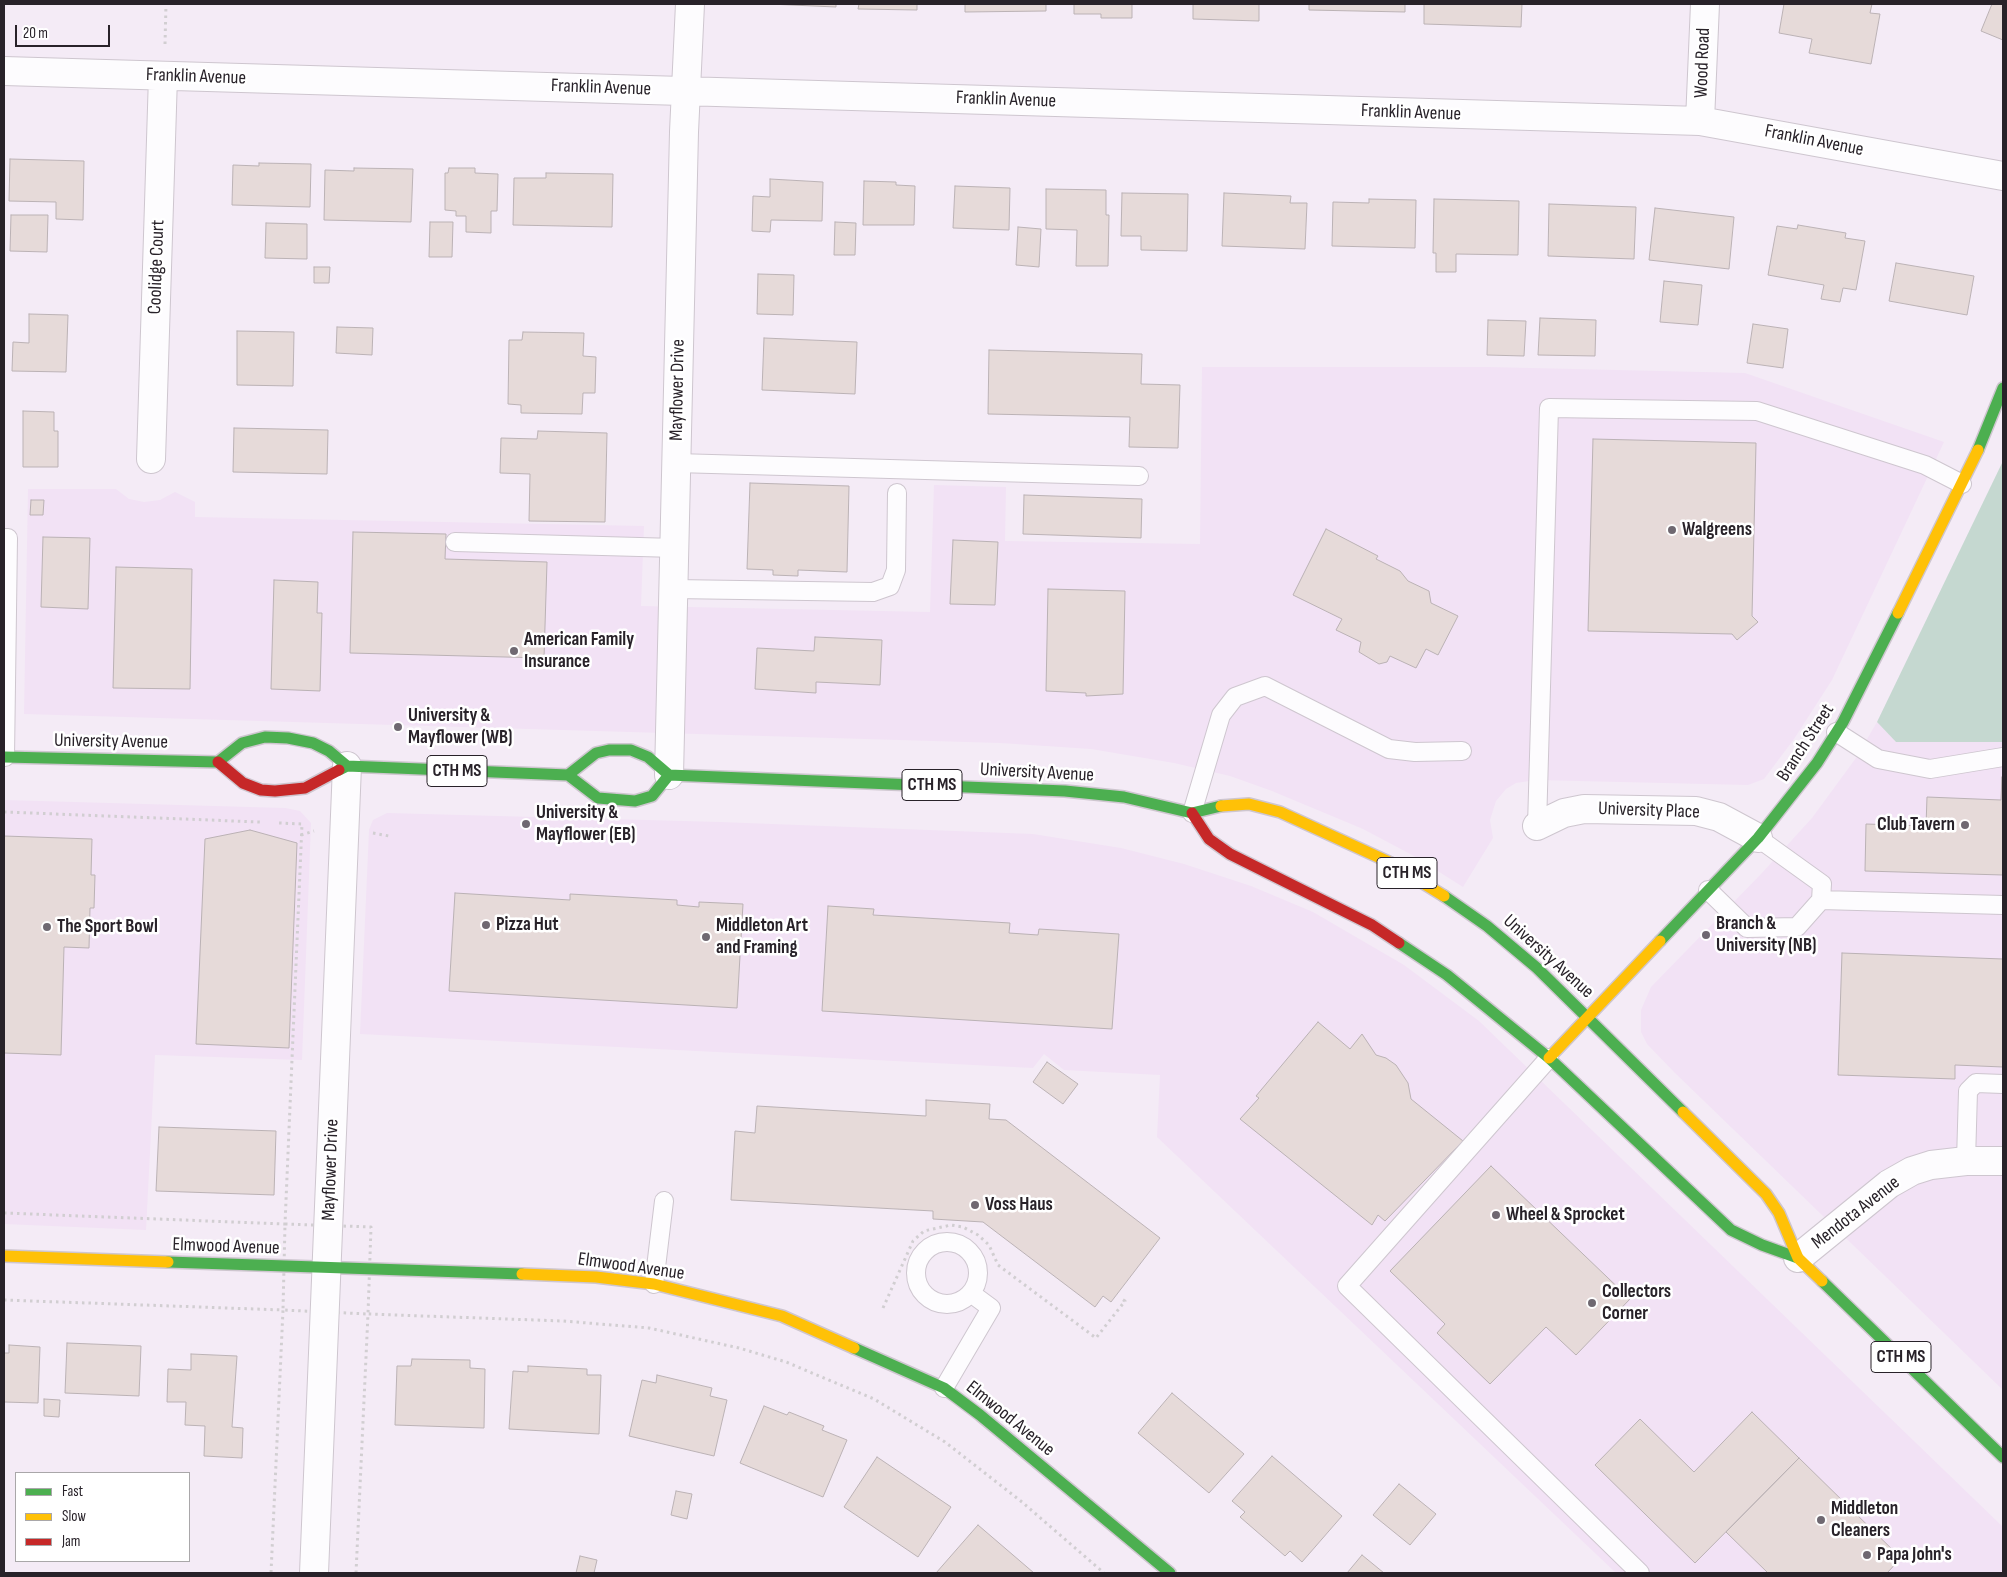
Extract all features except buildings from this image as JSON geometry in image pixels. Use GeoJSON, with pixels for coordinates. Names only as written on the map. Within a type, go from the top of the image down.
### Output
{"type":"FeatureCollection","features":[{"type":"Feature","properties":{"kind":"main road","name":"Branch Street"},"geometry":{"type":"LineString","coordinates":[[1549,1058],[1758,838],[1797,791],[1836,732],[1962,484],[2003,388]]}},
{"type":"Feature","properties":{"kind":"main road"},"geometry":{"type":"LineString","coordinates":[[265,737],[288,738],[313,743],[329,751],[346,766],[305,788],[275,791],[243,783],[218,762],[242,743],[265,737]]}},
{"type":"Feature","properties":{"kind":"main road"},"geometry":{"type":"LineString","coordinates":[[604,750],[619,750],[645,754],[669,775],[652,796],[630,801],[598,798],[568,775],[593,754],[604,750]]}},
{"type":"Feature","properties":{"kind":"main road","name":"University Avenue"},"geometry":{"type":"LineString","coordinates":[[4,757],[218,762]]}},
{"type":"Feature","properties":{"kind":"main road","name":"CTH MS"},"geometry":{"type":"LineString","coordinates":[[346,766],[568,775]]}},
{"type":"Feature","properties":{"kind":"main road","name":"University Avenue"},"geometry":{"type":"LineString","coordinates":[[669,775],[1065,791],[1124,797],[1192,813],[1234,804],[1265,807],[1314,825],[1370,852],[1414,877],[1487,926],[1537,968],[1766,1194],[1779,1213],[1798,1258],[2003,1457]]}},
{"type":"Feature","properties":{"kind":"main road","name":"University Avenue"},"geometry":{"type":"LineString","coordinates":[[1192,813],[1209,839],[1222,849],[1334,905],[1385,934],[1447,975],[1549,1058],[1731,1230],[1762,1245],[1798,1258]]}},
{"type":"Feature","properties":{"kind":"main road","name":"Elmwood Avenue"},"geometry":{"type":"LineString","coordinates":[[4,1256],[596,1277],[654,1284],[782,1316],[944,1388],[980,1415],[1170,1573]]}},
{"type":"Feature","properties":{"kind":"street","name":"Mayflower Drive"},"geometry":{"type":"LineString","coordinates":[[669,775],[676,548],[676,463],[685,90],[690,4]]}},
{"type":"Feature","properties":{"kind":"street","name":"Wood Road"},"geometry":{"type":"LineString","coordinates":[[1700,122],[1705,4]]}},
{"type":"Feature","properties":{"kind":"street","name":"Franklin Avenue"},"geometry":{"type":"LineString","coordinates":[[4,71],[1700,122],[2003,176]]}},
{"type":"Feature","properties":{"kind":"street","name":"Coolidge Court"},"geometry":{"type":"LineString","coordinates":[[151,459],[163,76]]}},
{"type":"Feature","properties":{"kind":"street","name":"Mayflower Drive"},"geometry":{"type":"LineString","coordinates":[[314,1573],[346,766]]}},
{"type":"Feature","properties":{"kind":"street","name":"University Place"},"geometry":{"type":"LineString","coordinates":[[1537,826],[1564,813],[1584,809],[1696,810],[1712,814],[1758,838]]}},
{"type":"Feature","properties":{"kind":"street","name":"Mendota Avenue"},"geometry":{"type":"LineString","coordinates":[[1798,1258],[1889,1184],[1931,1164],[1966,1161],[2003,1161]]}},
{"type":"Feature","properties":{"kind":"lane"},"geometry":{"type":"LineString","coordinates":[[1537,826],[1549,408],[1757,411],[1925,466],[1962,484]]}},
{"type":"Feature","properties":{"kind":"lane"},"geometry":{"type":"LineString","coordinates":[[676,463],[1139,476]]}},
{"type":"Feature","properties":{"kind":"lane"},"geometry":{"type":"LineString","coordinates":[[674,589],[873,592],[890,586],[896,570],[897,493]]}},
{"type":"Feature","properties":{"kind":"lane"},"geometry":{"type":"LineString","coordinates":[[4,538],[8,538],[4,757]]}},
{"type":"Feature","properties":{"kind":"lane"},"geometry":{"type":"LineString","coordinates":[[455,542],[676,548]]}},
{"type":"Feature","properties":{"kind":"lane"},"geometry":{"type":"LineString","coordinates":[[1192,813],[1221,715],[1235,697],[1265,686],[1389,749],[1415,752],[1462,751]]}},
{"type":"Feature","properties":{"kind":"lane"},"geometry":{"type":"LineString","coordinates":[[1836,732],[1878,759],[1930,769],[2003,757]]}},
{"type":"Feature","properties":{"kind":"lane"},"geometry":{"type":"LineString","coordinates":[[1708,890],[1747,928],[1796,927],[1821,900],[1822,884],[1758,838]]}},
{"type":"Feature","properties":{"kind":"lane"},"geometry":{"type":"LineString","coordinates":[[1821,900],[2003,905]]}},
{"type":"Feature","properties":{"kind":"lane"},"geometry":{"type":"LineString","coordinates":[[1549,1058],[1347,1286],[1640,1573]]}},
{"type":"Feature","properties":{"kind":"lane"},"geometry":{"type":"LineString","coordinates":[[1966,1161],[1968,1091],[1976,1083],[2003,1084]]}},
{"type":"Feature","properties":{"kind":"lane"},"geometry":{"type":"LineString","coordinates":[[654,1284],[664,1201]]}},
{"type":"Feature","properties":{"kind":"lane"},"geometry":{"type":"LineString","coordinates":[[944,1388],[991,1308],[972,1294]]}},
{"type":"Feature","properties":{"kind":"path"},"geometry":{"type":"LineString","coordinates":[[165,44],[166,4]]}},
{"type":"Feature","properties":{"kind":"path"},"geometry":{"type":"LineString","coordinates":[[4,812],[263,822]]}},
{"type":"Feature","properties":{"kind":"path"},"geometry":{"type":"LineString","coordinates":[[4,1213],[286,1224],[302,824],[272,823]]}},
{"type":"Feature","properties":{"kind":"path"},"geometry":{"type":"LineString","coordinates":[[883,1308],[913,1241],[924,1231],[951,1225],[978,1235],[989,1245],[998,1265],[1096,1338],[1125,1301],[1120,1298]]}},
{"type":"Feature","properties":{"kind":"path"},"geometry":{"type":"LineString","coordinates":[[4,1300],[283,1310],[271,1573]]}},
{"type":"Feature","properties":{"kind":"path"},"geometry":{"type":"LineString","coordinates":[[356,1573],[368,1314],[624,1325],[696,1337],[786,1362],[874,1399],[945,1442],[1022,1502],[1104,1573]]}},
{"type":"Feature","properties":{"kind":"shaded area"},"geometry":{"type":"Polygon","coordinates":[[[1202,367],[1488,367],[1745,373],[1944,442],[1832,680],[1794,739],[1764,779],[1748,785],[1536,780],[1516,783],[1506,789],[1496,801],[1490,820],[1493,838],[1463,887],[1414,856],[1363,829],[1272,791],[1230,776],[1174,763],[1091,749],[1000,743],[24,714],[28,489],[116,489],[129,499],[144,502],[160,500],[175,492],[195,502],[195,517],[644,526],[641,606],[930,612],[934,485],[1006,487],[1005,541],[1200,544],[1202,367]]]}},
{"type":"Feature","properties":{"kind":"shaded area"},"geometry":{"type":"Polygon","coordinates":[[[1877,722],[1896,742],[2003,742],[2003,1390],[1674,1072],[1647,1044],[1641,1032],[1641,1010],[1651,987],[1761,874],[1812,818],[1856,758],[1877,722]]]}},
{"type":"Feature","properties":{"kind":"shaded area"},"geometry":{"type":"Polygon","coordinates":[[[4,800],[285,808],[300,811],[311,823],[302,1060],[155,1055],[146,1230],[4,1224],[4,800]]]}},
{"type":"Feature","properties":{"kind":"shaded area"},"geometry":{"type":"Polygon","coordinates":[[[387,813],[720,822],[1033,834],[1121,848],[1184,864],[1251,886],[1313,912],[1404,965],[1479,1021],[2003,1527],[2003,1573],[1616,1573],[1157,1137],[1160,1075],[1064,1070],[1044,1054],[1033,1068],[360,1034],[369,830],[373,820],[387,813]]]}},
{"type":"Feature","properties":{"kind":"green space"},"geometry":{"type":"Polygon","coordinates":[[[2003,461],[2003,742],[1896,742],[1877,722],[2003,461]]]}},
{"type":"Feature","properties":{"kind":"traffic: fast"},"geometry":{"type":"LineString","coordinates":[[1978,450],[2003,388]]}},
{"type":"Feature","properties":{"kind":"traffic: fast"},"geometry":{"type":"LineString","coordinates":[[1660,941],[1758,838],[1817,763],[1843,722],[1898,613]]}},
{"type":"Feature","properties":{"kind":"traffic: fast"},"geometry":{"type":"LineString","coordinates":[[4,757],[218,762],[242,743],[265,737],[288,738],[313,743],[329,751],[347,766]]}},
{"type":"Feature","properties":{"kind":"traffic: fast"},"geometry":{"type":"LineString","coordinates":[[568,775],[596,753],[609,750],[631,750],[648,757],[669,775],[1065,791],[1124,797],[1192,813],[1221,806]]}},
{"type":"Feature","properties":{"kind":"traffic: fast"},"geometry":{"type":"LineString","coordinates":[[339,770],[347,766],[568,775],[598,798],[635,801],[652,796],[669,775]]}},
{"type":"Feature","properties":{"kind":"traffic: fast"},"geometry":{"type":"LineString","coordinates":[[1444,896],[1487,926],[1537,968],[1683,1112]]}},
{"type":"Feature","properties":{"kind":"traffic: fast"},"geometry":{"type":"LineString","coordinates":[[1399,943],[1447,975],[1549,1058],[1731,1230],[1762,1245],[1798,1258]]}},
{"type":"Feature","properties":{"kind":"traffic: fast"},"geometry":{"type":"LineString","coordinates":[[168,1262],[522,1274]]}},
{"type":"Feature","properties":{"kind":"traffic: fast"},"geometry":{"type":"LineString","coordinates":[[1822,1281],[2003,1457]]}},
{"type":"Feature","properties":{"kind":"traffic: fast"},"geometry":{"type":"LineString","coordinates":[[854,1348],[944,1388],[980,1415],[1170,1573]]}},
{"type":"Feature","properties":{"kind":"traffic: slow"},"geometry":{"type":"LineString","coordinates":[[1898,613],[1978,450]]}},
{"type":"Feature","properties":{"kind":"traffic: slow"},"geometry":{"type":"LineString","coordinates":[[1221,806],[1249,804],[1280,812],[1389,862],[1444,896]]}},
{"type":"Feature","properties":{"kind":"traffic: slow"},"geometry":{"type":"LineString","coordinates":[[1549,1058],[1660,941]]}},
{"type":"Feature","properties":{"kind":"traffic: slow"},"geometry":{"type":"LineString","coordinates":[[1683,1112],[1766,1194],[1779,1213],[1798,1258],[1822,1281]]}},
{"type":"Feature","properties":{"kind":"traffic: slow"},"geometry":{"type":"LineString","coordinates":[[4,1256],[168,1262]]}},
{"type":"Feature","properties":{"kind":"traffic: slow"},"geometry":{"type":"LineString","coordinates":[[522,1274],[596,1277],[654,1284],[782,1316],[854,1348]]}},
{"type":"Feature","properties":{"kind":"traffic: jam"},"geometry":{"type":"LineString","coordinates":[[218,762],[243,783],[261,790],[275,791],[305,788],[339,770]]}},
{"type":"Feature","properties":{"kind":"traffic: jam"},"geometry":{"type":"LineString","coordinates":[[1192,813],[1209,839],[1230,854],[1372,925],[1399,943]]}},
{"type":"Feature","properties":{"kind":"place","name":"Walgreens"},"geometry":{"type":"Point","coordinates":[1672,530]}},
{"type":"Feature","properties":{"kind":"place","name":"American Family Insurance"},"geometry":{"type":"Point","coordinates":[514,651]}},
{"type":"Feature","properties":{"kind":"place","name":"University & Mayflower (WB)"},"geometry":{"type":"Point","coordinates":[398,727]}},
{"type":"Feature","properties":{"kind":"place","name":"University & Mayflower (EB)"},"geometry":{"type":"Point","coordinates":[526,824]}},
{"type":"Feature","properties":{"kind":"place","name":"Club Tavern"},"geometry":{"type":"Point","coordinates":[1965,825]}},
{"type":"Feature","properties":{"kind":"place","name":"Pizza Hut"},"geometry":{"type":"Point","coordinates":[486,925]}},
{"type":"Feature","properties":{"kind":"place","name":"The Sport Bowl"},"geometry":{"type":"Point","coordinates":[47,927]}},
{"type":"Feature","properties":{"kind":"place","name":"Branch & University (NB)"},"geometry":{"type":"Point","coordinates":[1706,935]}},
{"type":"Feature","properties":{"kind":"place","name":"Middleton Art and Framing"},"geometry":{"type":"Point","coordinates":[706,937]}},
{"type":"Feature","properties":{"kind":"place","name":"Voss Haus"},"geometry":{"type":"Point","coordinates":[975,1205]}},
{"type":"Feature","properties":{"kind":"place","name":"Wheel & Sprocket"},"geometry":{"type":"Point","coordinates":[1496,1215]}},
{"type":"Feature","properties":{"kind":"place","name":"Collectors Corner"},"geometry":{"type":"Point","coordinates":[1592,1303]}},
{"type":"Feature","properties":{"kind":"place","name":"Middleton Cleaners"},"geometry":{"type":"Point","coordinates":[1821,1520]}},
{"type":"Feature","properties":{"kind":"place","name":"Papa John's"},"geometry":{"type":"Point","coordinates":[1867,1555]}}]}
